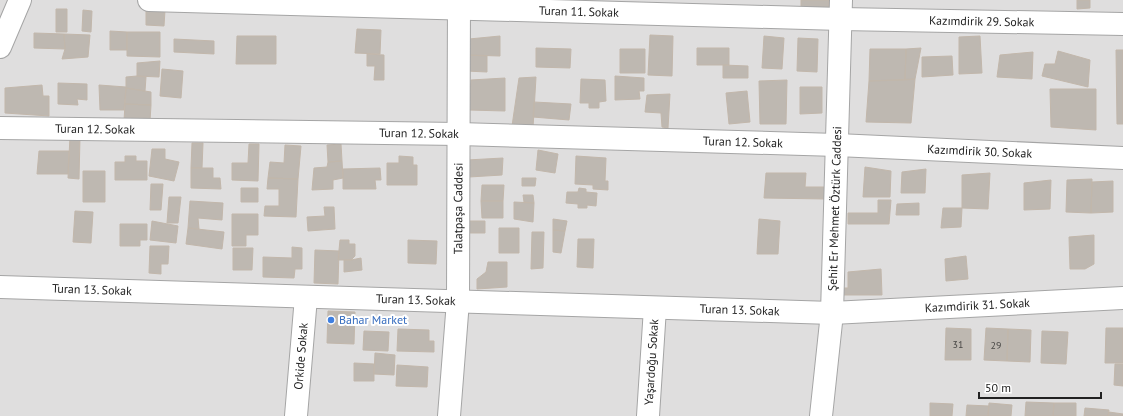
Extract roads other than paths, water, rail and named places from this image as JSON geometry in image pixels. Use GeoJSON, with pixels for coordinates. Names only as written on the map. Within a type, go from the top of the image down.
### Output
{"type":"FeatureCollection","features":[{"type":"Feature","properties":{"kind":"street"},"geometry":{"type":"LineString","coordinates":[[0,47],[20,0]]}},
{"type":"Feature","properties":{"kind":"street","name":"Turan 11. Sokak"},"geometry":{"type":"LineString","coordinates":[[149,0],[841,10]]}},
{"type":"Feature","properties":{"kind":"street","name":"Talatpaşa Caddesi"},"geometry":{"type":"LineString","coordinates":[[449,416],[458,301],[459,4]]}},
{"type":"Feature","properties":{"kind":"street","name":"Kazımdirik 29. Sokak"},"geometry":{"type":"LineString","coordinates":[[841,10],[1123,24]]}},
{"type":"Feature","properties":{"kind":"street","name":"Şehit Er Mehmet Öztürk Caddesi"},"geometry":{"type":"LineString","coordinates":[[821,416],[832,313],[841,10]]}},
{"type":"Feature","properties":{"kind":"street","name":"Turan 12. Sokak"},"geometry":{"type":"LineString","coordinates":[[0,128],[459,134],[837,145]]}},
{"type":"Feature","properties":{"kind":"street","name":"Kazımdirik 30. Sokak"},"geometry":{"type":"LineString","coordinates":[[837,145],[1123,158]]}},
{"type":"Feature","properties":{"kind":"street","name":"Turan 13. Sokak"},"geometry":{"type":"LineString","coordinates":[[0,287],[832,313]]}},
{"type":"Feature","properties":{"kind":"street","name":"Orkide Sokak"},"geometry":{"type":"LineString","coordinates":[[296,416],[306,297]]}},
{"type":"Feature","properties":{"kind":"street","name":"Kazımdirik 31. Sokak"},"geometry":{"type":"LineString","coordinates":[[832,313],[1123,298]]}},
{"type":"Feature","properties":{"kind":"street","name":"Yaşardoğu Sokak"},"geometry":{"type":"LineString","coordinates":[[648,416],[655,308]]}},
{"type":"Feature","properties":{"kind":"place","name":"Bahar Market"},"geometry":{"type":"Point","coordinates":[331,320]}}]}
